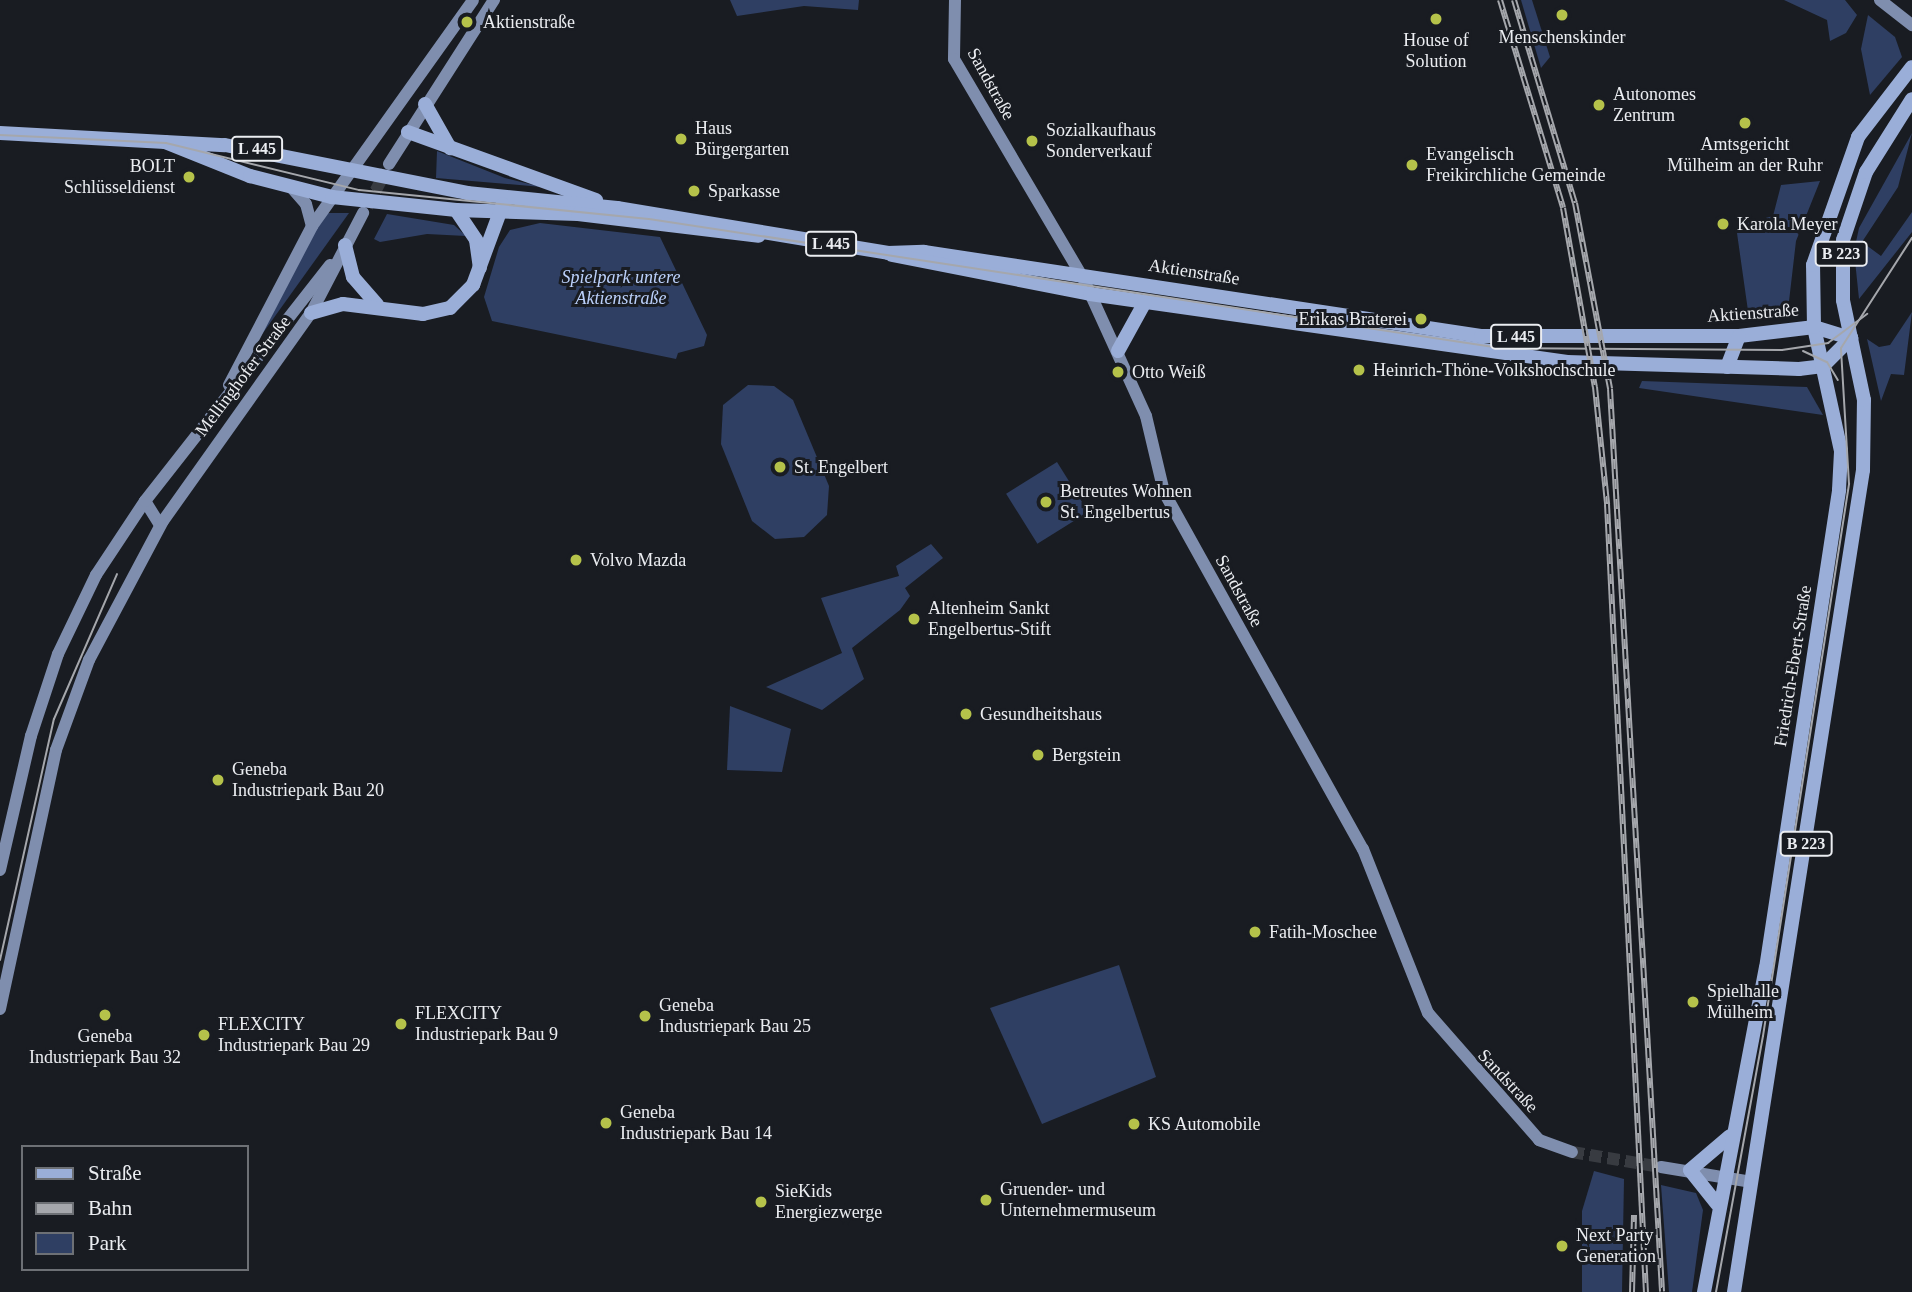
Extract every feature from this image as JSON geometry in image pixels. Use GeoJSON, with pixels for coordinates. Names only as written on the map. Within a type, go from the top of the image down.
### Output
{"type":"FeatureCollection","features":[{"type":"Feature","properties":{"kind":"main road"},"geometry":{"type":"LineString","coordinates":[[222,402],[312,226],[473,0]]}},
{"type":"Feature","properties":{"kind":"main road"},"geometry":{"type":"LineString","coordinates":[[389,164],[494,0]]}},
{"type":"Feature","properties":{"kind":"main road","name":"Sandstraße"},"geometry":{"type":"LineString","coordinates":[[955,0],[954,59],[1090,294],[1146,416],[1164,492],[1363,849],[1428,1013],[1539,1140],[1572,1152]]}},
{"type":"Feature","properties":{"kind":"main road"},"geometry":{"type":"LineString","coordinates":[[1880,0],[1912,25]]}},
{"type":"Feature","properties":{"kind":"main road","name":"Friedrich-Ebert-Straße"},"geometry":{"type":"LineString","coordinates":[[1704,1292],[1717,1204],[1766,968],[1839,491],[1840,443],[1814,327],[1813,265],[1847,161],[1871,115],[1912,67]]}},
{"type":"Feature","properties":{"kind":"main road","name":"B 223"},"geometry":{"type":"LineString","coordinates":[[1734,1292],[1863,470],[1864,400],[1841,285],[1843,240],[1866,172],[1912,99]]}},
{"type":"Feature","properties":{"kind":"main road"},"geometry":{"type":"LineString","coordinates":[[425,104],[451,149]]}},
{"type":"Feature","properties":{"kind":"main road"},"geometry":{"type":"LineString","coordinates":[[408,132],[617,208]]}},
{"type":"Feature","properties":{"kind":"main road","name":"Aktienstraße"},"geometry":{"type":"LineString","coordinates":[[0,133],[161,140],[252,148],[503,204],[774,236]]}},
{"type":"Feature","properties":{"kind":"main road","name":"Aktienstraße"},"geometry":{"type":"LineString","coordinates":[[161,140],[292,188],[332,197],[456,210],[503,204],[617,208],[888,253],[924,252],[1481,336],[1739,335],[1814,327],[1851,338]]}},
{"type":"Feature","properties":{"kind":"main road"},"geometry":{"type":"LineString","coordinates":[[292,188],[306,204],[312,226]]}},
{"type":"Feature","properties":{"kind":"main road"},"geometry":{"type":"LineString","coordinates":[[311,313],[343,304],[439,312],[463,299],[480,270],[503,204]]}},
{"type":"Feature","properties":{"kind":"main road"},"geometry":{"type":"LineString","coordinates":[[456,210],[476,240],[480,270]]}},
{"type":"Feature","properties":{"kind":"main road"},"geometry":{"type":"LineString","coordinates":[[363,214],[345,245],[353,277],[377,305]]}},
{"type":"Feature","properties":{"kind":"main road","name":"Mellinghofer Straße"},"geometry":{"type":"LineString","coordinates":[[0,1009],[56,750],[99,638],[160,525],[311,313],[345,245]]}},
{"type":"Feature","properties":{"kind":"main road","name":"Mellinghofer Straße"},"geometry":{"type":"LineString","coordinates":[[0,870],[58,654],[96,575],[145,500],[345,245]]}},
{"type":"Feature","properties":{"kind":"main road","name":"Aktienstraße"},"geometry":{"type":"LineString","coordinates":[[888,253],[926,267],[1501,355],[1727,368],[1823,366]]}},
{"type":"Feature","properties":{"kind":"main road"},"geometry":{"type":"LineString","coordinates":[[1118,351],[1145,302]]}},
{"type":"Feature","properties":{"kind":"main road"},"geometry":{"type":"LineString","coordinates":[[1727,368],[1739,335]]}},
{"type":"Feature","properties":{"kind":"main road"},"geometry":{"type":"LineString","coordinates":[[1823,366],[1851,338]]}},
{"type":"Feature","properties":{"kind":"main road"},"geometry":{"type":"LineString","coordinates":[[145,500],[160,525]]}},
{"type":"Feature","properties":{"kind":"main road"},"geometry":{"type":"LineString","coordinates":[[1690,1170],[1731,1135]]}},
{"type":"Feature","properties":{"kind":"main road"},"geometry":{"type":"LineString","coordinates":[[1661,1167],[1752,1182]]}},
{"type":"Feature","properties":{"kind":"main road"},"geometry":{"type":"LineString","coordinates":[[1690,1170],[1717,1204]]}},
{"type":"Feature","properties":{"kind":"green space"},"geometry":{"type":"Polygon","coordinates":[[[730,0],[859,0],[858,10],[804,6],[737,16],[730,0]]]}},
{"type":"Feature","properties":{"kind":"green space"},"geometry":{"type":"Polygon","coordinates":[[[1521,0],[1532,0],[1550,57],[1541,68],[1521,0]]]}},
{"type":"Feature","properties":{"kind":"green space"},"geometry":{"type":"Polygon","coordinates":[[[1784,0],[1845,0],[1857,15],[1846,33],[1830,41],[1827,20],[1784,0]]]}},
{"type":"Feature","properties":{"kind":"green space"},"geometry":{"type":"Polygon","coordinates":[[[1868,15],[1895,37],[1902,57],[1870,95],[1861,49],[1868,15]]]}},
{"type":"Feature","properties":{"kind":"green space"},"geometry":{"type":"Polygon","coordinates":[[[1912,133],[1898,187],[1862,242],[1881,256],[1912,212],[1912,232],[1859,299],[1854,251],[1859,228],[1912,133]]]}},
{"type":"Feature","properties":{"kind":"green space"},"geometry":{"type":"Polygon","coordinates":[[[437,151],[505,178],[542,187],[436,178],[437,151]]]}},
{"type":"Feature","properties":{"kind":"green space"},"geometry":{"type":"Polygon","coordinates":[[[1820,181],[1796,241],[1788,310],[1768,320],[1749,318],[1736,226],[1773,216],[1781,185],[1820,181]]]}},
{"type":"Feature","properties":{"kind":"green space"},"geometry":{"type":"Polygon","coordinates":[[[327,213],[349,213],[248,354],[296,261],[327,213]]]}},
{"type":"Feature","properties":{"kind":"green space"},"geometry":{"type":"Polygon","coordinates":[[[387,214],[454,225],[466,236],[427,234],[380,242],[374,239],[387,214]]]}},
{"type":"Feature","properties":{"kind":"green space","name":"Spielpark untere Aktienstraße"},"geometry":{"type":"Polygon","coordinates":[[[540,223],[660,237],[707,335],[704,346],[678,353],[676,359],[492,321],[484,297],[499,247],[510,230],[540,223]]]}},
{"type":"Feature","properties":{"kind":"green space"},"geometry":{"type":"Polygon","coordinates":[[[1912,312],[1904,375],[1891,374],[1881,401],[1867,339],[1879,347],[1890,345],[1912,312]]]}},
{"type":"Feature","properties":{"kind":"green space"},"geometry":{"type":"Polygon","coordinates":[[[1642,381],[1807,387],[1823,415],[1639,388],[1642,381]]]}},
{"type":"Feature","properties":{"kind":"green space"},"geometry":{"type":"Polygon","coordinates":[[[748,385],[774,386],[793,400],[829,486],[827,515],[804,537],[775,539],[752,521],[721,444],[723,405],[748,385]]]}},
{"type":"Feature","properties":{"kind":"green space"},"geometry":{"type":"Polygon","coordinates":[[[1057,462],[1088,512],[1037,544],[1006,494],[1057,462]]]}},
{"type":"Feature","properties":{"kind":"green space"},"geometry":{"type":"Polygon","coordinates":[[[931,544],[943,558],[905,588],[910,596],[900,610],[852,648],[864,679],[822,710],[766,687],[842,653],[821,598],[899,576],[896,566],[931,544]]]}},
{"type":"Feature","properties":{"kind":"green space"},"geometry":{"type":"Polygon","coordinates":[[[730,706],[791,729],[782,772],[727,770],[730,706]]]}},
{"type":"Feature","properties":{"kind":"green space"},"geometry":{"type":"Polygon","coordinates":[[[1119,965],[1156,1077],[1042,1124],[990,1008],[1119,965]]]}},
{"type":"Feature","properties":{"kind":"green space"},"geometry":{"type":"Polygon","coordinates":[[[1594,1171],[1624,1179],[1622,1292],[1582,1292],[1582,1211],[1594,1171]]]}},
{"type":"Feature","properties":{"kind":"green space"},"geometry":{"type":"Polygon","coordinates":[[[1661,1185],[1696,1193],[1703,1210],[1692,1292],[1669,1292],[1661,1185]]]}},
{"type":"Feature","properties":{"kind":"tunnel"},"geometry":{"type":"LineString","coordinates":[[367,207],[386,171]]}},
{"type":"Feature","properties":{"kind":"tunnel"},"geometry":{"type":"LineString","coordinates":[[1572,1152],[1661,1167]]}},
{"type":"Feature","properties":{"kind":"tram line"},"geometry":{"type":"LineString","coordinates":[[0,135],[166,143],[359,190],[649,219],[1500,348],[1782,350],[1828,343],[1867,314]]}},
{"type":"Feature","properties":{"kind":"tram line"},"geometry":{"type":"LineString","coordinates":[[1716,1292],[1763,1036],[1849,484],[1841,348],[1912,238]]}},
{"type":"Feature","properties":{"kind":"tram line"},"geometry":{"type":"LineString","coordinates":[[1803,351],[1827,362],[1838,380]]}},
{"type":"Feature","properties":{"kind":"tram line"},"geometry":{"type":"LineString","coordinates":[[0,960],[54,719],[117,574]]}},
{"type":"Feature","properties":{"kind":"railway"},"geometry":{"type":"LineString","coordinates":[[1500,0],[1563,208],[1595,387],[1607,504],[1646,1292]]}},
{"type":"Feature","properties":{"kind":"railway"},"geometry":{"type":"LineString","coordinates":[[1514,0],[1575,203],[1610,389],[1662,1292]]}},
{"type":"Feature","properties":{"kind":"railway"},"geometry":{"type":"LineString","coordinates":[[1632,1292],[1634,1215]]}},
{"type":"Feature","properties":{"kind":"place","name":"Menschenskinder"},"geometry":{"type":"Point","coordinates":[1562,15]}},
{"type":"Feature","properties":{"kind":"place","name":"House of Solution"},"geometry":{"type":"Point","coordinates":[1436,19]}},
{"type":"Feature","properties":{"kind":"place","name":"Aktienstraße"},"geometry":{"type":"Point","coordinates":[467,22]}},
{"type":"Feature","properties":{"kind":"place","name":"Autonomes Zentrum"},"geometry":{"type":"Point","coordinates":[1599,105]}},
{"type":"Feature","properties":{"kind":"place","name":"Amtsgericht Mülheim an der Ruhr"},"geometry":{"type":"Point","coordinates":[1745,123]}},
{"type":"Feature","properties":{"kind":"place","name":"Haus Bürgergarten"},"geometry":{"type":"Point","coordinates":[681,139]}},
{"type":"Feature","properties":{"kind":"place","name":"Sozialkaufhaus Sonderverkauf"},"geometry":{"type":"Point","coordinates":[1032,141]}},
{"type":"Feature","properties":{"kind":"place","name":"Evangelisch Freikirchliche Gemeinde"},"geometry":{"type":"Point","coordinates":[1412,165]}},
{"type":"Feature","properties":{"kind":"place","name":"BOLT Schlüsseldienst"},"geometry":{"type":"Point","coordinates":[189,177]}},
{"type":"Feature","properties":{"kind":"place","name":"Sparkasse"},"geometry":{"type":"Point","coordinates":[694,191]}},
{"type":"Feature","properties":{"kind":"place","name":"Karola Meyer"},"geometry":{"type":"Point","coordinates":[1723,224]}},
{"type":"Feature","properties":{"kind":"place","name":"Erikas Braterei"},"geometry":{"type":"Point","coordinates":[1421,319]}},
{"type":"Feature","properties":{"kind":"place","name":"Heinrich-Thöne-Volkshochschule"},"geometry":{"type":"Point","coordinates":[1359,370]}},
{"type":"Feature","properties":{"kind":"place","name":"Otto Weiß"},"geometry":{"type":"Point","coordinates":[1118,372]}},
{"type":"Feature","properties":{"kind":"place","name":"St. Engelbert"},"geometry":{"type":"Point","coordinates":[780,467]}},
{"type":"Feature","properties":{"kind":"place","name":"Betreutes Wohnen St. Engelbertus"},"geometry":{"type":"Point","coordinates":[1046,502]}},
{"type":"Feature","properties":{"kind":"place","name":"Volvo Mazda"},"geometry":{"type":"Point","coordinates":[576,560]}},
{"type":"Feature","properties":{"kind":"place","name":"Altenheim Sankt Engelbertus-Stift"},"geometry":{"type":"Point","coordinates":[914,619]}},
{"type":"Feature","properties":{"kind":"place","name":"Gesundheitshaus"},"geometry":{"type":"Point","coordinates":[966,714]}},
{"type":"Feature","properties":{"kind":"place","name":"Bergstein"},"geometry":{"type":"Point","coordinates":[1038,755]}},
{"type":"Feature","properties":{"kind":"place","name":"Geneba Industriepark Bau 20"},"geometry":{"type":"Point","coordinates":[218,780]}},
{"type":"Feature","properties":{"kind":"place","name":"Fatih-Moschee"},"geometry":{"type":"Point","coordinates":[1255,932]}},
{"type":"Feature","properties":{"kind":"place","name":"Spielhalle Mülheim"},"geometry":{"type":"Point","coordinates":[1693,1002]}},
{"type":"Feature","properties":{"kind":"place","name":"Geneba Industriepark Bau 32"},"geometry":{"type":"Point","coordinates":[105,1015]}},
{"type":"Feature","properties":{"kind":"place","name":"Geneba Industriepark Bau 25"},"geometry":{"type":"Point","coordinates":[645,1016]}},
{"type":"Feature","properties":{"kind":"place","name":"FLEXCITY Industriepark Bau 9"},"geometry":{"type":"Point","coordinates":[401,1024]}},
{"type":"Feature","properties":{"kind":"place","name":"FLEXCITY Industriepark Bau 29"},"geometry":{"type":"Point","coordinates":[204,1035]}},
{"type":"Feature","properties":{"kind":"place","name":"Geneba Industriepark Bau 14"},"geometry":{"type":"Point","coordinates":[606,1123]}},
{"type":"Feature","properties":{"kind":"place","name":"KS Automobile"},"geometry":{"type":"Point","coordinates":[1134,1124]}},
{"type":"Feature","properties":{"kind":"place","name":"Gruender- und Unternehmermuseum"},"geometry":{"type":"Point","coordinates":[986,1200]}},
{"type":"Feature","properties":{"kind":"place","name":"SieKids Energiezwerge"},"geometry":{"type":"Point","coordinates":[761,1202]}},
{"type":"Feature","properties":{"kind":"place","name":"Next Party Generation"},"geometry":{"type":"Point","coordinates":[1562,1246]}}]}
